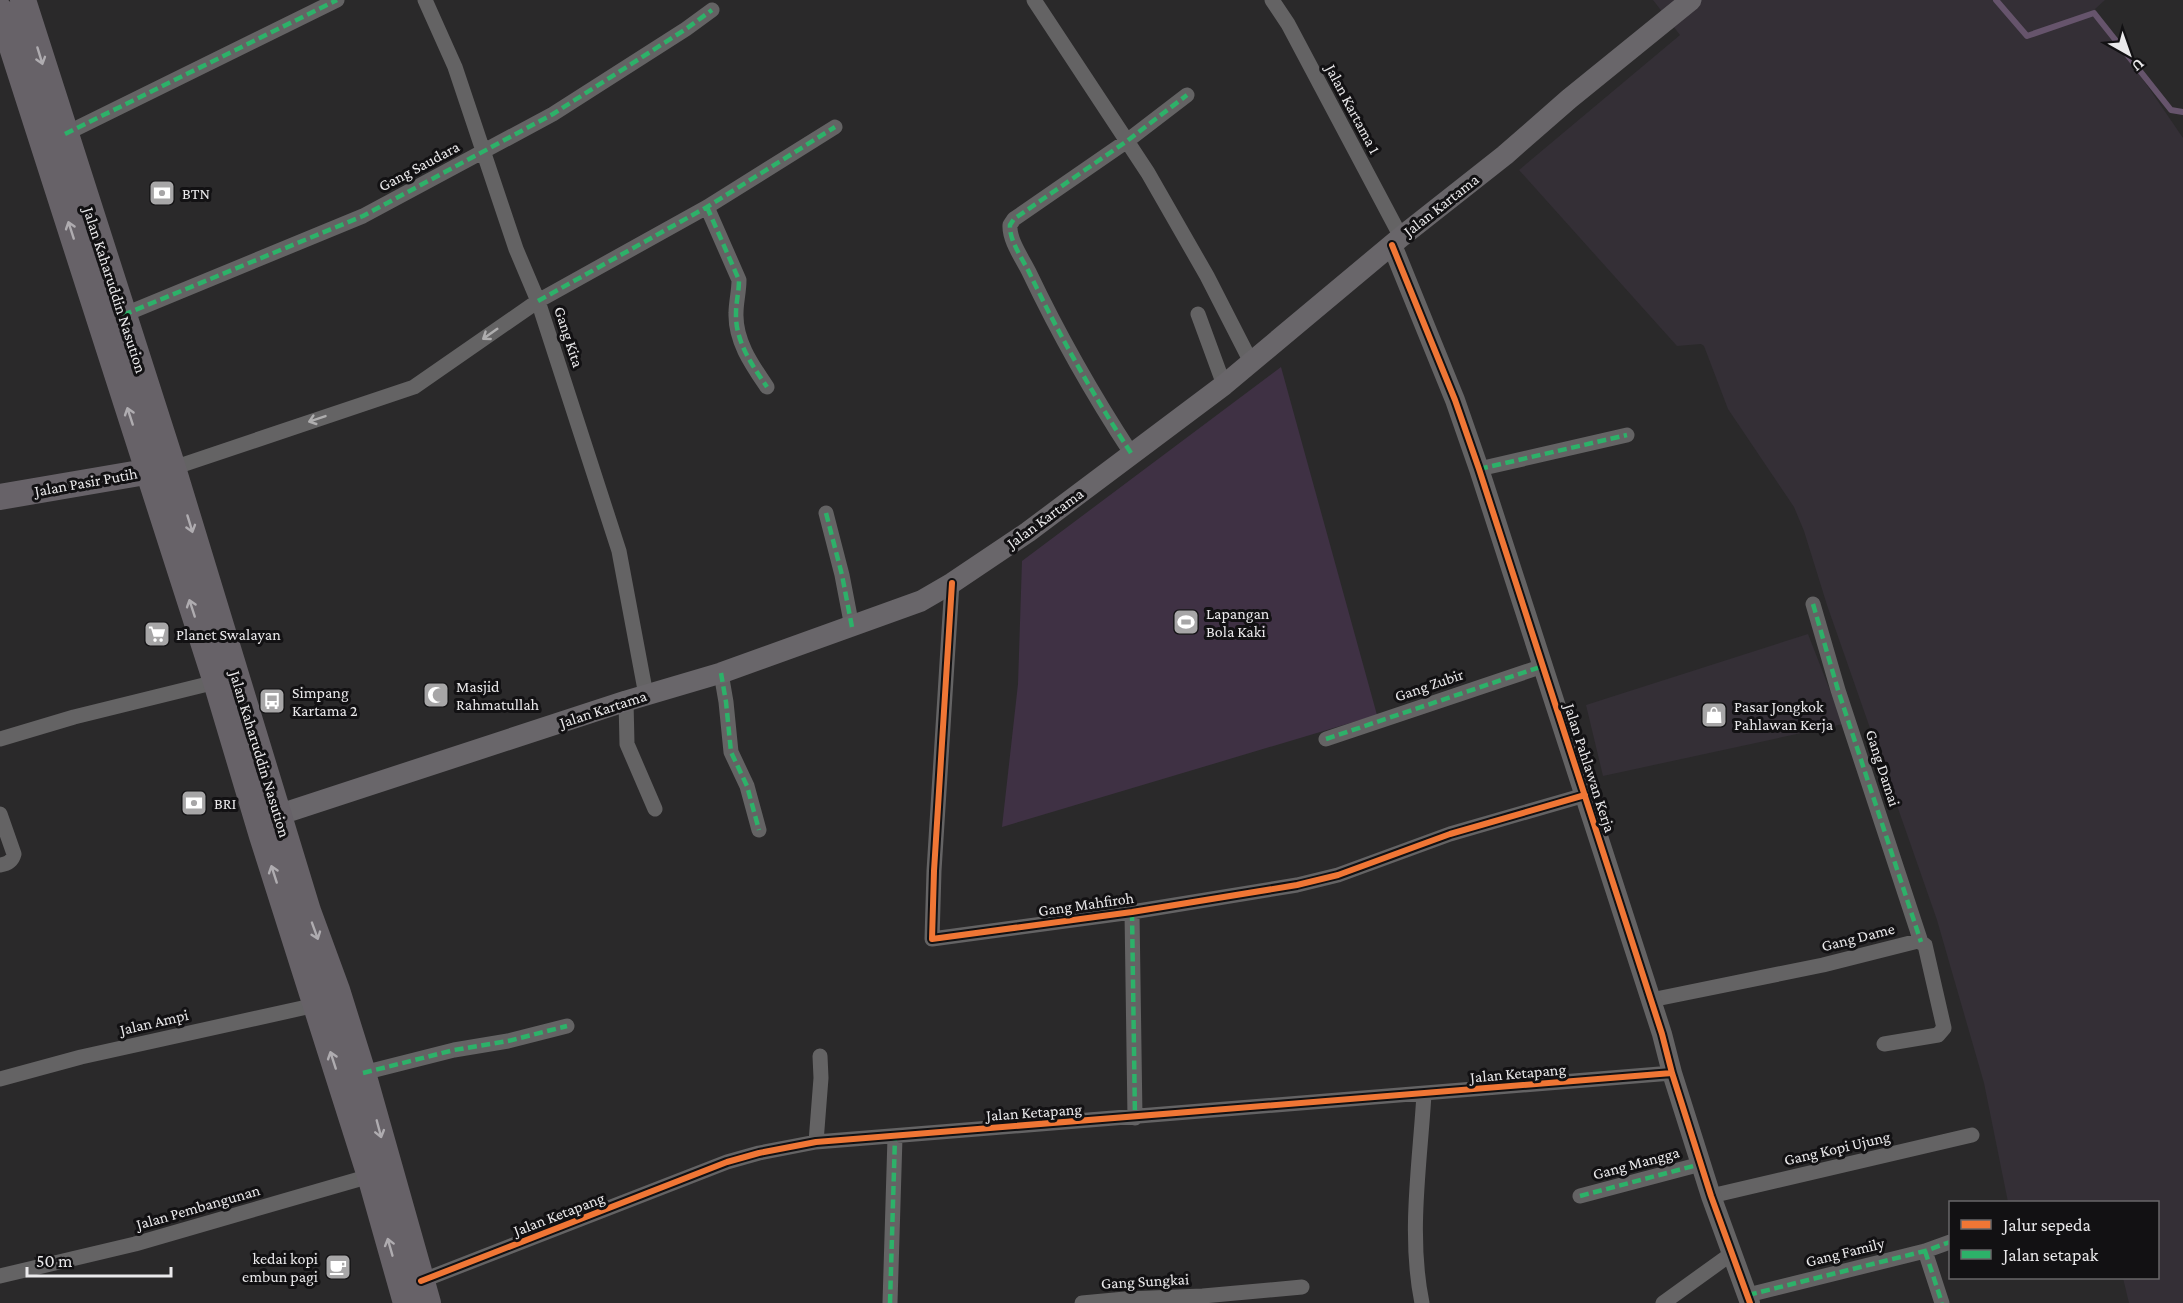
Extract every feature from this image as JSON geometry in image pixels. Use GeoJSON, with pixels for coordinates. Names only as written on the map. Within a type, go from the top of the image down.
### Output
{"type":"FeatureCollection","features":[{"type":"Feature","properties":{"kind":"highway","name":"Jalan Kaharuddin Nasution"},"geometry":{"type":"LineString","coordinates":[[23,0],[123,315],[160,470],[216,682],[262,836],[370,1176],[406,1303]]}},
{"type":"Feature","properties":{"kind":"highway","name":"Jalan Kaharuddin Nasution"},"geometry":{"type":"LineString","coordinates":[[0,10],[160,470],[227,641],[278,815],[363,1073],[424,1292]]}},
{"type":"Feature","properties":{"kind":"highway","name":"Jalan Pasir Putih"},"geometry":{"type":"LineString","coordinates":[[0,497],[160,470]]}},
{"type":"Feature","properties":{"kind":"main road","name":"Jalan Kartama"},"geometry":{"type":"LineString","coordinates":[[278,815],[636,698],[721,673],[921,601],[1028,532],[1224,385],[1691,0]]}},
{"type":"Feature","properties":{"kind":"street"},"geometry":{"type":"LineString","coordinates":[[65,134],[338,0]]}},
{"type":"Feature","properties":{"kind":"street","name":"Gang Kita"},"geometry":{"type":"LineString","coordinates":[[425,0],[455,67],[516,249],[538,301],[619,551],[636,698],[627,744],[655,809]]}},
{"type":"Feature","properties":{"kind":"street"},"geometry":{"type":"LineString","coordinates":[[1034,0],[1127,141],[1208,276],[1251,362]]}},
{"type":"Feature","properties":{"kind":"street","name":"Jalan Kartama 1"},"geometry":{"type":"LineString","coordinates":[[1272,0],[1288,24],[1396,241]]}},
{"type":"Feature","properties":{"kind":"street","name":"Gang Saudara"},"geometry":{"type":"LineString","coordinates":[[123,315],[363,216],[553,114],[712,10]]}},
{"type":"Feature","properties":{"kind":"street"},"geometry":{"type":"LineString","coordinates":[[1131,453],[1102,409],[1043,302],[1010,231],[1010,225],[1014,219],[1127,141],[1187,95]]}},
{"type":"Feature","properties":{"kind":"street"},"geometry":{"type":"LineString","coordinates":[[160,470],[414,387],[538,301],[707,207],[835,128]]}},
{"type":"Feature","properties":{"kind":"street"},"geometry":{"type":"LineString","coordinates":[[707,207],[739,280],[736,313],[739,336],[751,364],[766,387]]}},
{"type":"Feature","properties":{"kind":"street","name":"Jalan Pahlawan Kerja"},"geometry":{"type":"LineString","coordinates":[[1396,241],[1479,469],[1662,1034],[1711,1196],[1749,1299]]}},
{"type":"Feature","properties":{"kind":"street"},"geometry":{"type":"LineString","coordinates":[[1198,314],[1224,385]]}},
{"type":"Feature","properties":{"kind":"street"},"geometry":{"type":"LineString","coordinates":[[1479,469],[1627,435]]}},
{"type":"Feature","properties":{"kind":"street"},"geometry":{"type":"LineString","coordinates":[[826,513],[842,574],[852,627]]}},
{"type":"Feature","properties":{"kind":"street","name":"Gang Mahfiroh"},"geometry":{"type":"LineString","coordinates":[[952,583],[932,939],[1132,912],[1307,883],[1338,875],[1450,834],[1585,795]]}},
{"type":"Feature","properties":{"kind":"street","name":"Gang Damai"},"geometry":{"type":"LineString","coordinates":[[1813,604],[1838,690],[1922,942]]}},
{"type":"Feature","properties":{"kind":"street","name":"Gang Zubir"},"geometry":{"type":"LineString","coordinates":[[1326,739],[1543,666]]}},
{"type":"Feature","properties":{"kind":"street"},"geometry":{"type":"LineString","coordinates":[[721,673],[731,752],[747,786],[759,830]]}},
{"type":"Feature","properties":{"kind":"street"},"geometry":{"type":"LineString","coordinates":[[0,739],[74,717],[216,682]]}},
{"type":"Feature","properties":{"kind":"street"},"geometry":{"type":"LineString","coordinates":[[0,814],[14,854],[8,864],[0,865]]}},
{"type":"Feature","properties":{"kind":"street"},"geometry":{"type":"LineString","coordinates":[[1132,912],[1135,1118]]}},
{"type":"Feature","properties":{"kind":"street","name":"Gang Dame"},"geometry":{"type":"LineString","coordinates":[[1651,1000],[1823,965],[1918,941],[1922,942]]}},
{"type":"Feature","properties":{"kind":"street"},"geometry":{"type":"LineString","coordinates":[[1884,1044],[1938,1035],[1944,1028],[1925,945],[1922,942]]}},
{"type":"Feature","properties":{"kind":"street","name":"Jalan Ampi"},"geometry":{"type":"LineString","coordinates":[[0,1079],[81,1057],[316,1005]]}},
{"type":"Feature","properties":{"kind":"street"},"geometry":{"type":"LineString","coordinates":[[363,1073],[454,1050],[508,1041],[567,1026]]}},
{"type":"Feature","properties":{"kind":"street"},"geometry":{"type":"LineString","coordinates":[[816,1142],[821,1078],[820,1056]]}},
{"type":"Feature","properties":{"kind":"street","name":"Jalan Ketapang"},"geometry":{"type":"LineString","coordinates":[[424,1292],[728,1162],[759,1153],[816,1142],[1672,1073]]}},
{"type":"Feature","properties":{"kind":"street"},"geometry":{"type":"LineString","coordinates":[[1422,1303],[1416,1262],[1424,1094]]}},
{"type":"Feature","properties":{"kind":"street","name":"Gang Kopi Ujung"},"geometry":{"type":"LineString","coordinates":[[1711,1196],[1972,1135]]}},
{"type":"Feature","properties":{"kind":"street"},"geometry":{"type":"LineString","coordinates":[[890,1303],[895,1137]]}},
{"type":"Feature","properties":{"kind":"street","name":"Gang Mangga"},"geometry":{"type":"LineString","coordinates":[[1580,1196],[1701,1164]]}},
{"type":"Feature","properties":{"kind":"street","name":"Jalan Pembangunan"},"geometry":{"type":"LineString","coordinates":[[0,1276],[135,1244],[370,1176]]}},
{"type":"Feature","properties":{"kind":"street","name":"Gang Family"},"geometry":{"type":"LineString","coordinates":[[1749,1299],[1949,1242]]}},
{"type":"Feature","properties":{"kind":"street"},"geometry":{"type":"LineString","coordinates":[[1925,1251],[1942,1303]]}},
{"type":"Feature","properties":{"kind":"street"},"geometry":{"type":"LineString","coordinates":[[1663,1303],[1731,1254]]}},
{"type":"Feature","properties":{"kind":"street","name":"Gang Sungkai"},"geometry":{"type":"LineString","coordinates":[[1083,1303],[1125,1299],[1204,1300],[1302,1287]]}},
{"type":"Feature","properties":{"kind":"shaded area"},"geometry":{"type":"Polygon","coordinates":[[[1653,0],[2105,0],[2095,9],[2183,138],[2183,1303],[2129,1303],[2123,1279],[2159,1279],[2159,1201],[2008,1201],[1984,1083],[1937,920],[1794,507],[1728,409],[1704,346],[1701,344],[1677,346],[1519,170],[1680,35],[1653,0]]]}},
{"type":"Feature","properties":{"kind":"shaded area","name":"Lapangan Bola Kaki"},"geometry":{"type":"Polygon","coordinates":[[[1281,367],[1377,715],[1002,827],[1018,684],[1022,561],[1281,367]]]}},
{"type":"Feature","properties":{"kind":"shaded area","name":"Pasar Jongkok Pahlawan Kerja"},"geometry":{"type":"Polygon","coordinates":[[[1808,634],[1843,724],[1603,776],[1586,705],[1808,634]]]}},
{"type":"Feature","properties":{"kind":"waterway"},"geometry":{"type":"LineString","coordinates":[[1996,0],[2027,36],[2094,13],[2171,110],[2183,112]]}},
{"type":"Feature","properties":{"kind":"marked path"},"geometry":{"type":"LineString","coordinates":[[65,134],[337,0]]}},
{"type":"Feature","properties":{"kind":"marked path"},"geometry":{"type":"LineString","coordinates":[[123,315],[363,216],[553,114],[712,10]]}},
{"type":"Feature","properties":{"kind":"marked path"},"geometry":{"type":"LineString","coordinates":[[1131,453],[1090,387],[1052,319],[1014,243],[1010,225],[1014,219],[1127,141],[1187,95]]}},
{"type":"Feature","properties":{"kind":"marked path"},"geometry":{"type":"LineString","coordinates":[[538,301],[707,207],[835,127]]}},
{"type":"Feature","properties":{"kind":"marked path"},"geometry":{"type":"LineString","coordinates":[[707,207],[739,280],[736,323],[741,343],[767,387]]}},
{"type":"Feature","properties":{"kind":"marked path"},"geometry":{"type":"LineString","coordinates":[[1479,469],[1627,435]]}},
{"type":"Feature","properties":{"kind":"marked path"},"geometry":{"type":"LineString","coordinates":[[826,513],[842,575],[852,627]]}},
{"type":"Feature","properties":{"kind":"marked path"},"geometry":{"type":"LineString","coordinates":[[1813,604],[1838,690],[1921,942]]}},
{"type":"Feature","properties":{"kind":"marked path"},"geometry":{"type":"LineString","coordinates":[[1326,739],[1543,666]]}},
{"type":"Feature","properties":{"kind":"marked path"},"geometry":{"type":"LineString","coordinates":[[721,673],[731,752],[747,786],[759,830]]}},
{"type":"Feature","properties":{"kind":"marked path"},"geometry":{"type":"LineString","coordinates":[[1132,912],[1135,1118]]}},
{"type":"Feature","properties":{"kind":"marked path"},"geometry":{"type":"LineString","coordinates":[[363,1073],[454,1050],[508,1041],[567,1026]]}},
{"type":"Feature","properties":{"kind":"marked path"},"geometry":{"type":"LineString","coordinates":[[890,1303],[895,1137]]}},
{"type":"Feature","properties":{"kind":"marked path"},"geometry":{"type":"LineString","coordinates":[[1580,1196],[1701,1164]]}},
{"type":"Feature","properties":{"kind":"marked path"},"geometry":{"type":"LineString","coordinates":[[1748,1295],[1925,1251],[1949,1242]]}},
{"type":"Feature","properties":{"kind":"marked path"},"geometry":{"type":"LineString","coordinates":[[1925,1251],[1942,1303]]}},
{"type":"Feature","properties":{"kind":"cycle path"},"geometry":{"type":"LineString","coordinates":[[1392,245],[1455,400],[1479,469],[1662,1034],[1711,1196],[1750,1303]]}},
{"type":"Feature","properties":{"kind":"cycle path"},"geometry":{"type":"LineString","coordinates":[[952,583],[934,871],[932,939],[1132,912],[1297,885],[1338,875],[1450,834],[1585,795]]}},
{"type":"Feature","properties":{"kind":"cycle path"},"geometry":{"type":"LineString","coordinates":[[421,1281],[727,1162],[816,1142],[1672,1073]]}},
{"type":"Feature","properties":{"kind":"place","name":"BTN"},"geometry":{"type":"Point","coordinates":[162,193]}},
{"type":"Feature","properties":{"kind":"place","name":"Lapangan Bola Kaki"},"geometry":{"type":"Point","coordinates":[1186,622]}},
{"type":"Feature","properties":{"kind":"place","name":"Planet Swalayan"},"geometry":{"type":"Point","coordinates":[157,634]}},
{"type":"Feature","properties":{"kind":"place","name":"Masjid Rahmatullah"},"geometry":{"type":"Point","coordinates":[436,695]}},
{"type":"Feature","properties":{"kind":"place","name":"Simpang Kartama 2"},"geometry":{"type":"Point","coordinates":[272,701]}},
{"type":"Feature","properties":{"kind":"place","name":"Pasar Jongkok Pahlawan Kerja"},"geometry":{"type":"Point","coordinates":[1714,715]}},
{"type":"Feature","properties":{"kind":"place","name":"BRI"},"geometry":{"type":"Point","coordinates":[194,803]}},
{"type":"Feature","properties":{"kind":"place","name":"kedai kopi embun pagi"},"geometry":{"type":"Point","coordinates":[338,1267]}}]}
